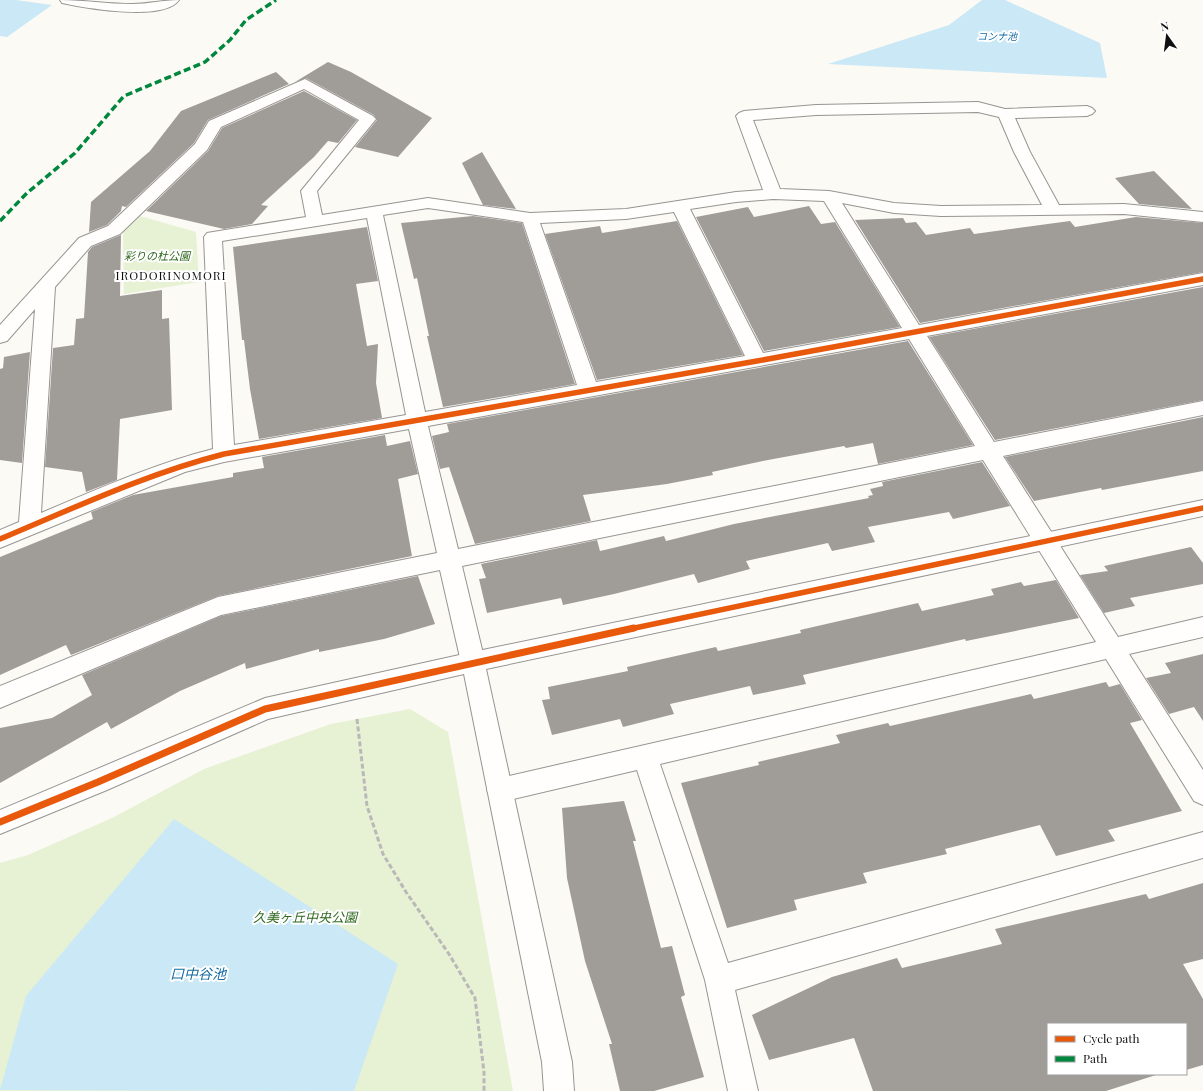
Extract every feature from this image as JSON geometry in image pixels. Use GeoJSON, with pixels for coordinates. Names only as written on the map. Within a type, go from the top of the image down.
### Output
{"type":"FeatureCollection","features":[{"type":"Feature","properties":{"kind":"street"},"geometry":{"type":"LineString","coordinates":[[67,0],[107,7],[141,7],[172,0]]}},
{"type":"Feature","properties":{"kind":"street"},"geometry":{"type":"LineString","coordinates":[[0,337],[85,242],[114,230],[201,146],[215,124],[305,83],[368,119],[309,191],[314,221]]}},
{"type":"Feature","properties":{"kind":"street"},"geometry":{"type":"LineString","coordinates":[[773,194],[744,116],[816,110],[978,107],[1005,114],[1087,111]]}},
{"type":"Feature","properties":{"kind":"street"},"geometry":{"type":"LineString","coordinates":[[1005,114],[1022,152],[1053,209]]}},
{"type":"Feature","properties":{"kind":"street"},"geometry":{"type":"LineString","coordinates":[[224,454],[213,237],[428,204],[530,218],[626,214],[773,194],[829,196],[894,208],[941,211],[1124,209],[1203,217]]}},
{"type":"Feature","properties":{"kind":"street"},"geometry":{"type":"LineString","coordinates":[[829,196],[1203,793]]}},
{"type":"Feature","properties":{"kind":"street"},"geometry":{"type":"LineString","coordinates":[[680,207],[757,361]]}},
{"type":"Feature","properties":{"kind":"street"},"geometry":{"type":"LineString","coordinates":[[374,212],[417,422],[473,662],[500,790],[557,1062],[559,1091]]}},
{"type":"Feature","properties":{"kind":"street"},"geometry":{"type":"LineString","coordinates":[[530,218],[589,391]]}},
{"type":"Feature","properties":{"kind":"street"},"geometry":{"type":"LineString","coordinates":[[0,539],[150,476],[181,465],[224,454],[417,422],[1203,279]]}},
{"type":"Feature","properties":{"kind":"street"},"geometry":{"type":"LineString","coordinates":[[29,528],[46,284]]}},
{"type":"Feature","properties":{"kind":"street"},"geometry":{"type":"LineString","coordinates":[[0,697],[218,606],[1203,408]]}},
{"type":"Feature","properties":{"kind":"street"},"geometry":{"type":"LineString","coordinates":[[0,822],[98,782],[265,709],[473,662],[1203,508]]}},
{"type":"Feature","properties":{"kind":"street"},"geometry":{"type":"LineString","coordinates":[[500,790],[1203,627]]}},
{"type":"Feature","properties":{"kind":"street"},"geometry":{"type":"LineString","coordinates":[[645,756],[720,980],[742,1091]]}},
{"type":"Feature","properties":{"kind":"street"},"geometry":{"type":"LineString","coordinates":[[720,980],[1203,845]]}},
{"type":"Feature","properties":{"kind":"path"},"geometry":{"type":"LineString","coordinates":[[356,714],[367,806],[383,854],[406,892],[449,954],[475,998],[484,1072],[484,1091]]}},
{"type":"Feature","properties":{"kind":"green space","name":"彩りの杜公園"},"geometry":{"type":"Polygon","coordinates":[[[140,216],[196,232],[199,282],[124,294],[123,232],[140,216]]]}},
{"type":"Feature","properties":{"kind":"green space","name":"久美ヶ丘中央公園"},"geometry":{"type":"Polygon","coordinates":[[[410,709],[448,732],[513,1091],[0,1091],[0,863],[28,855],[112,818],[204,769],[331,724],[410,709]]]}},
{"type":"Feature","properties":{"kind":"water"},"geometry":{"type":"Polygon","coordinates":[[[0,0],[16,0],[52,5],[7,37],[0,36],[0,0]]]}},
{"type":"Feature","properties":{"kind":"water","name":"コンナ池"},"geometry":{"type":"Polygon","coordinates":[[[982,0],[1005,0],[1100,43],[1107,78],[828,64],[949,25],[982,0]]]}},
{"type":"Feature","properties":{"kind":"water","name":"口中谷池"},"geometry":{"type":"Polygon","coordinates":[[[174,819],[398,964],[354,1091],[0,1090],[26,996],[174,819]]]}},
{"type":"Feature","properties":{"kind":"building"},"geometry":{"type":"Polygon","coordinates":[[[328,62],[351,72],[432,118],[398,157],[355,147],[377,120],[374,115],[306,78],[295,82],[328,62]]]}},
{"type":"Feature","properties":{"kind":"building"},"geometry":{"type":"Polygon","coordinates":[[[276,72],[289,84],[208,120],[194,143],[126,207],[122,206],[121,211],[107,225],[89,232],[91,202],[150,151],[181,111],[276,72]]]}},
{"type":"Feature","properties":{"kind":"building"},"geometry":{"type":"Polygon","coordinates":[[[304,91],[357,120],[338,143],[328,141],[314,157],[261,205],[268,206],[252,224],[224,229],[146,211],[208,151],[222,128],[304,91]]]}},
{"type":"Feature","properties":{"kind":"building"},"geometry":{"type":"Polygon","coordinates":[[[482,152],[516,209],[483,205],[462,163],[482,152]]]}},
{"type":"Feature","properties":{"kind":"building"},"geometry":{"type":"Polygon","coordinates":[[[1154,171],[1192,209],[1139,204],[1115,178],[1154,171]]]}},
{"type":"Feature","properties":{"kind":"building"},"geometry":{"type":"Polygon","coordinates":[[[809,206],[821,224],[835,222],[900,327],[764,351],[696,217],[748,207],[754,217],[809,206]]]}},
{"type":"Feature","properties":{"kind":"building"},"geometry":{"type":"Polygon","coordinates":[[[473,216],[522,223],[575,384],[443,407],[427,336],[429,336],[417,278],[414,279],[401,223],[473,216]]]}},
{"type":"Feature","properties":{"kind":"building"},"geometry":{"type":"Polygon","coordinates":[[[1136,217],[1203,223],[1203,272],[920,323],[855,220],[903,218],[906,223],[916,222],[926,235],[970,228],[974,234],[1070,221],[1075,227],[1136,217]]]}},
{"type":"Feature","properties":{"kind":"building"},"geometry":{"type":"Polygon","coordinates":[[[677,221],[743,355],[597,380],[545,234],[600,226],[602,233],[677,221]]]}},
{"type":"Feature","properties":{"kind":"building"},"geometry":{"type":"Polygon","coordinates":[[[367,227],[378,281],[356,284],[367,346],[378,344],[376,383],[382,418],[259,439],[250,389],[244,340],[242,340],[233,247],[367,227]]]}},
{"type":"Feature","properties":{"kind":"building"},"geometry":{"type":"Polygon","coordinates":[[[121,235],[120,296],[162,290],[162,319],[169,318],[172,410],[120,419],[117,480],[86,492],[82,472],[45,467],[53,348],[74,345],[76,319],[84,318],[88,252],[92,247],[121,235]]]}},
{"type":"Feature","properties":{"kind":"building"},"geometry":{"type":"Polygon","coordinates":[[[1203,287],[1203,400],[995,440],[929,337],[1203,287]]]}},
{"type":"Feature","properties":{"kind":"building"},"geometry":{"type":"Polygon","coordinates":[[[908,341],[973,445],[878,464],[873,443],[846,448],[844,446],[712,472],[713,475],[667,484],[583,495],[591,521],[475,544],[449,467],[440,469],[432,436],[449,432],[447,424],[908,341]]]}},
{"type":"Feature","properties":{"kind":"building"},"geometry":{"type":"Polygon","coordinates":[[[30,352],[22,463],[0,460],[0,369],[3,368],[4,357],[30,352]]]}},
{"type":"Feature","properties":{"kind":"building"},"geometry":{"type":"Polygon","coordinates":[[[1203,417],[1203,471],[1034,501],[1005,457],[1203,417]]]}},
{"type":"Feature","properties":{"kind":"building"},"geometry":{"type":"Polygon","coordinates":[[[385,435],[387,446],[410,441],[418,474],[398,479],[412,556],[218,596],[71,655],[66,645],[0,675],[0,557],[93,519],[91,512],[133,495],[233,477],[233,473],[264,468],[262,457],[385,435]]]}},
{"type":"Feature","properties":{"kind":"building"},"geometry":{"type":"Polygon","coordinates":[[[982,462],[1010,506],[953,519],[949,512],[868,527],[875,542],[832,551],[828,543],[746,561],[750,569],[698,583],[694,574],[563,605],[561,598],[487,613],[479,579],[486,578],[481,564],[597,540],[600,551],[664,536],[666,541],[734,524],[869,498],[868,496],[873,495],[870,489],[883,486],[882,482],[982,462]]]}},
{"type":"Feature","properties":{"kind":"building"},"geometry":{"type":"Polygon","coordinates":[[[1191,547],[1203,563],[1203,584],[1130,598],[1135,606],[1104,613],[1080,575],[1108,571],[1104,566],[1191,547]]]}},
{"type":"Feature","properties":{"kind":"building"},"geometry":{"type":"Polygon","coordinates":[[[418,576],[435,624],[384,639],[319,652],[319,649],[246,669],[245,663],[180,691],[111,729],[107,722],[0,783],[0,728],[52,718],[92,695],[82,675],[221,616],[418,576]]]}},
{"type":"Feature","properties":{"kind":"building"},"geometry":{"type":"Polygon","coordinates":[[[1056,580],[1079,618],[966,641],[965,639],[803,675],[806,684],[753,695],[750,686],[670,704],[674,714],[623,727],[620,719],[552,735],[542,700],[550,699],[548,687],[628,671],[627,667],[716,647],[718,651],[801,633],[800,630],[918,603],[922,611],[994,595],[991,589],[1021,582],[1024,586],[1056,580]]]}},
{"type":"Feature","properties":{"kind":"building"},"geometry":{"type":"Polygon","coordinates":[[[1203,654],[1203,721],[1194,707],[1169,714],[1146,678],[1171,673],[1165,663],[1203,654]]]}},
{"type":"Feature","properties":{"kind":"building"},"geometry":{"type":"Polygon","coordinates":[[[1106,682],[1109,687],[1120,684],[1142,720],[1130,723],[1182,811],[1108,830],[1115,841],[1056,856],[1040,825],[945,849],[947,854],[863,873],[867,883],[794,900],[797,910],[727,928],[681,783],[759,765],[758,762],[840,743],[836,735],[888,723],[890,726],[1031,694],[1034,699],[1106,682]]]}},
{"type":"Feature","properties":{"kind":"building"},"geometry":{"type":"Polygon","coordinates":[[[624,801],[636,841],[633,841],[661,948],[672,946],[685,995],[681,997],[704,1077],[654,1091],[620,1091],[609,1044],[612,1044],[585,961],[567,878],[562,808],[624,801]]]}},
{"type":"Feature","properties":{"kind":"building"},"geometry":{"type":"Polygon","coordinates":[[[1203,883],[1203,959],[1183,964],[1203,999],[1203,1065],[1187,1070],[1187,1023],[1047,1023],[1047,1075],[1156,1075],[1106,1091],[873,1091],[854,1038],[769,1060],[752,1015],[832,977],[897,958],[902,968],[1002,944],[995,929],[1146,894],[1149,899],[1203,883]]]}},
{"type":"Feature","properties":{"kind":"marked path"},"geometry":{"type":"LineString","coordinates":[[0,221],[27,193],[75,153],[124,96],[205,62],[230,40],[246,20],[276,0]]}},
{"type":"Feature","properties":{"kind":"cycle path"},"geometry":{"type":"LineString","coordinates":[[0,539],[150,476],[181,465],[224,454],[757,361],[1203,279]]}},
{"type":"Feature","properties":{"kind":"cycle path"},"geometry":{"type":"LineString","coordinates":[[0,822],[98,782],[265,709],[473,662],[1203,508]]}},
{"type":"Feature","properties":{"kind":"district","name":"IRODORINOMORI"},"geometry":{"type":"Point","coordinates":[171,276]}}]}
